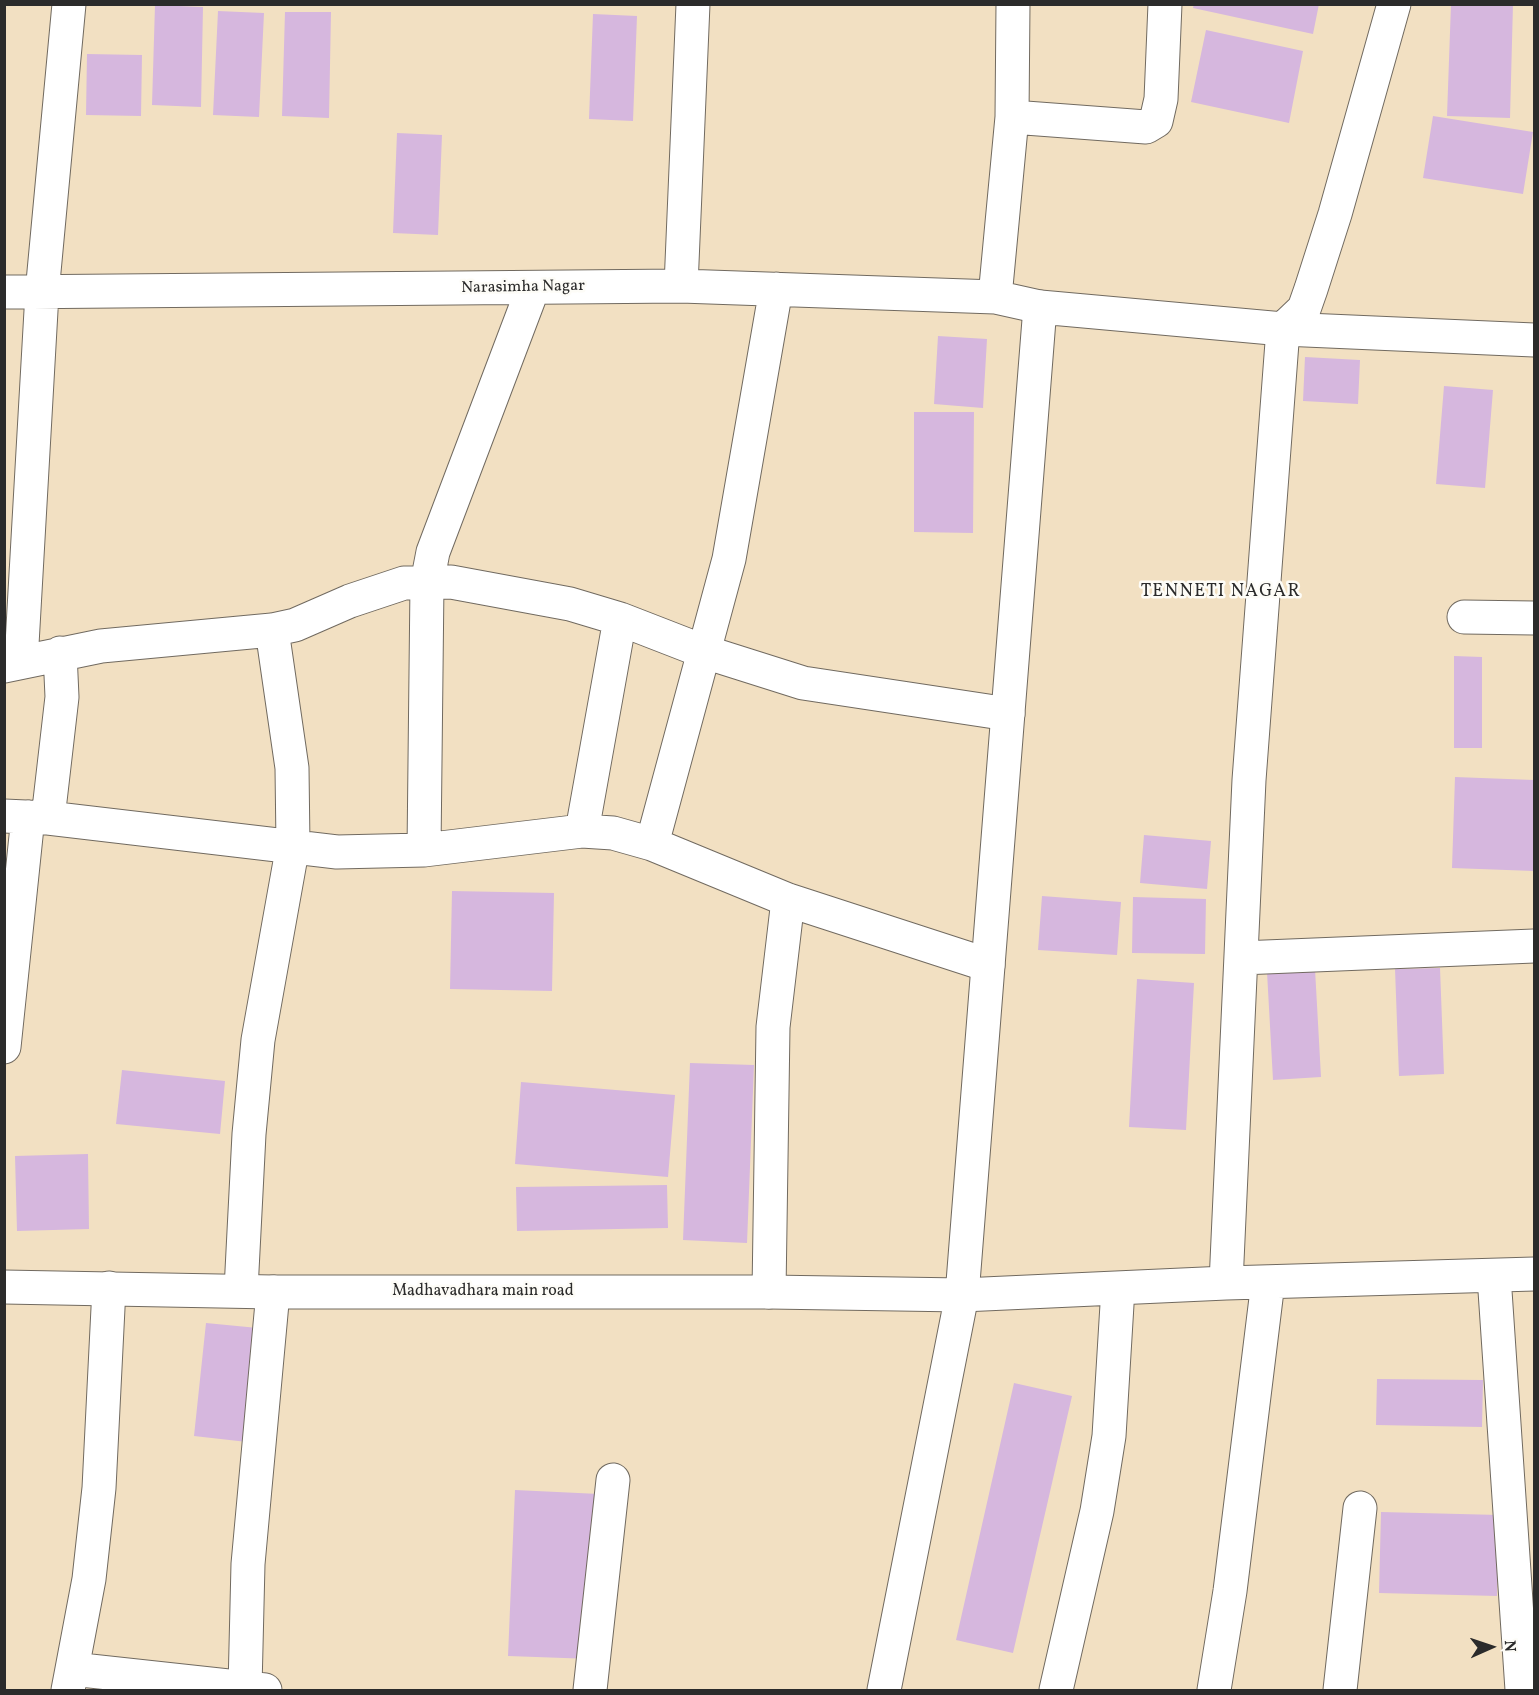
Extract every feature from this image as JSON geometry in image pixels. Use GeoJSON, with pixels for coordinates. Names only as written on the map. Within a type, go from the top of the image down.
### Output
{"type":"FeatureCollection","features":[{"type":"Feature","properties":{"kind":"street"},"geometry":{"type":"LineString","coordinates":[[69,4],[42,293],[13,664],[101,646],[272,630],[295,625],[350,601],[404,583],[451,582],[570,604],[620,619],[705,652],[803,683],[1008,714]]}},
{"type":"Feature","properties":{"kind":"street"},"geometry":{"type":"LineString","coordinates":[[681,286],[693,4]]}},
{"type":"Feature","properties":{"kind":"street"},"geometry":{"type":"LineString","coordinates":[[994,297],[1012,117],[1013,4]]}},
{"type":"Feature","properties":{"kind":"street"},"geometry":{"type":"LineString","coordinates":[[1012,117],[1146,127],[1156,121],[1161,99],[1165,4]]}},
{"type":"Feature","properties":{"kind":"street"},"geometry":{"type":"LineString","coordinates":[[1226,1283],[1249,780],[1283,329],[1304,309],[1311,289],[1335,214],[1394,4]]}},
{"type":"Feature","properties":{"kind":"street","name":"Narasimha Nagar"},"geometry":{"type":"LineString","coordinates":[[4,292],[681,286],[994,297],[1040,307],[1283,329],[1534,340]]}},
{"type":"Feature","properties":{"kind":"street"},"geometry":{"type":"LineString","coordinates":[[424,850],[427,583],[433,552],[533,288]]}},
{"type":"Feature","properties":{"kind":"street"},"geometry":{"type":"LineString","coordinates":[[652,844],[729,559],[776,289]]}},
{"type":"Feature","properties":{"kind":"street"},"geometry":{"type":"LineString","coordinates":[[884,1690],[962,1295],[1040,307]]}},
{"type":"Feature","properties":{"kind":"street"},"geometry":{"type":"LineString","coordinates":[[1464,617],[1534,618]]}},
{"type":"Feature","properties":{"kind":"street"},"geometry":{"type":"LineString","coordinates":[[582,831],[620,619]]}},
{"type":"Feature","properties":{"kind":"street"},"geometry":{"type":"LineString","coordinates":[[241,1290],[249,1134],[258,1040],[294,845],[292,768],[272,630]]}},
{"type":"Feature","properties":{"kind":"street"},"geometry":{"type":"LineString","coordinates":[[4,1047],[27,817],[62,697],[60,653]]}},
{"type":"Feature","properties":{"kind":"street"},"geometry":{"type":"LineString","coordinates":[[27,817],[294,845],[337,852],[424,850],[582,831],[613,833],[652,844],[788,900],[988,964]]}},
{"type":"Feature","properties":{"kind":"street"},"geometry":{"type":"LineString","coordinates":[[769,1292],[773,1027],[788,900]]}},
{"type":"Feature","properties":{"kind":"street"},"geometry":{"type":"LineString","coordinates":[[1241,958],[1534,946]]}},
{"type":"Feature","properties":{"kind":"street","name":"Madhavadhara main road"},"geometry":{"type":"LineString","coordinates":[[4,1287],[273,1292],[769,1292],[962,1295],[1226,1283],[1534,1274]]}},
{"type":"Feature","properties":{"kind":"street"},"geometry":{"type":"LineString","coordinates":[[1494,1276],[1522,1690]]}},
{"type":"Feature","properties":{"kind":"street"},"geometry":{"type":"LineString","coordinates":[[1214,1690],[1230,1591],[1268,1282]]}},
{"type":"Feature","properties":{"kind":"street"},"geometry":{"type":"LineString","coordinates":[[109,1288],[99,1488],[89,1579],[70,1680],[255,1689],[248,1564],[273,1292]]}},
{"type":"Feature","properties":{"kind":"street"},"geometry":{"type":"LineString","coordinates":[[1056,1690],[1101,1489],[1113,1379],[1118,1288]]}},
{"type":"Feature","properties":{"kind":"street"},"geometry":{"type":"LineString","coordinates":[[590,1690],[613,1480]]}},
{"type":"Feature","properties":{"kind":"street"},"geometry":{"type":"LineString","coordinates":[[1340,1690],[1360,1508]]}},
{"type":"Feature","properties":{"kind":"building"},"geometry":{"type":"Polygon","coordinates":[[[1194,4],[1319,4],[1313,34],[1193,8],[1194,4]]]}},
{"type":"Feature","properties":{"kind":"building"},"geometry":{"type":"Polygon","coordinates":[[[1451,4],[1513,4],[1510,118],[1447,116],[1451,4]]]}},
{"type":"Feature","properties":{"kind":"building"},"geometry":{"type":"Polygon","coordinates":[[[155,5],[203,7],[201,107],[152,105],[155,5]]]}},
{"type":"Feature","properties":{"kind":"building"},"geometry":{"type":"Polygon","coordinates":[[[218,11],[264,13],[259,117],[213,115],[218,11]]]}},
{"type":"Feature","properties":{"kind":"building"},"geometry":{"type":"Polygon","coordinates":[[[285,12],[331,12],[329,118],[282,116],[285,12]]]}},
{"type":"Feature","properties":{"kind":"building"},"geometry":{"type":"Polygon","coordinates":[[[593,14],[637,16],[633,121],[589,119],[593,14]]]}},
{"type":"Feature","properties":{"kind":"building"},"geometry":{"type":"Polygon","coordinates":[[[1206,30],[1303,51],[1289,123],[1191,102],[1206,30]]]}},
{"type":"Feature","properties":{"kind":"building"},"geometry":{"type":"Polygon","coordinates":[[[87,54],[142,55],[141,116],[86,115],[87,54]]]}},
{"type":"Feature","properties":{"kind":"building"},"geometry":{"type":"Polygon","coordinates":[[[1433,116],[1533,132],[1523,194],[1423,178],[1433,116]]]}},
{"type":"Feature","properties":{"kind":"building"},"geometry":{"type":"Polygon","coordinates":[[[397,133],[442,135],[438,235],[393,233],[397,133]]]}},
{"type":"Feature","properties":{"kind":"building"},"geometry":{"type":"Polygon","coordinates":[[[938,336],[987,339],[983,408],[934,404],[938,336]]]}},
{"type":"Feature","properties":{"kind":"building"},"geometry":{"type":"Polygon","coordinates":[[[1305,357],[1360,360],[1358,404],[1303,401],[1305,357]]]}},
{"type":"Feature","properties":{"kind":"building"},"geometry":{"type":"Polygon","coordinates":[[[1444,386],[1493,390],[1485,488],[1436,484],[1444,386]]]}},
{"type":"Feature","properties":{"kind":"building"},"geometry":{"type":"Polygon","coordinates":[[[914,412],[974,412],[973,533],[914,532],[914,412]]]}},
{"type":"Feature","properties":{"kind":"building"},"geometry":{"type":"Polygon","coordinates":[[[1454,656],[1482,657],[1482,748],[1454,748],[1454,656]]]}},
{"type":"Feature","properties":{"kind":"building"},"geometry":{"type":"Polygon","coordinates":[[[1455,777],[1534,780],[1534,871],[1452,868],[1455,777]]]}},
{"type":"Feature","properties":{"kind":"building"},"geometry":{"type":"Polygon","coordinates":[[[1144,835],[1211,841],[1207,889],[1140,883],[1144,835]]]}},
{"type":"Feature","properties":{"kind":"building"},"geometry":{"type":"Polygon","coordinates":[[[452,891],[554,893],[552,991],[450,989],[452,891]]]}},
{"type":"Feature","properties":{"kind":"building"},"geometry":{"type":"Polygon","coordinates":[[[1042,896],[1121,902],[1117,955],[1038,950],[1042,896]]]}},
{"type":"Feature","properties":{"kind":"building"},"geometry":{"type":"Polygon","coordinates":[[[1133,897],[1206,899],[1205,954],[1132,953],[1133,897]]]}},
{"type":"Feature","properties":{"kind":"building"},"geometry":{"type":"Polygon","coordinates":[[[1440,968],[1444,1074],[1399,1076],[1395,969],[1440,968]]]}},
{"type":"Feature","properties":{"kind":"building"},"geometry":{"type":"Polygon","coordinates":[[[1315,969],[1321,1077],[1273,1080],[1267,972],[1315,969]]]}},
{"type":"Feature","properties":{"kind":"building"},"geometry":{"type":"Polygon","coordinates":[[[1137,979],[1194,983],[1186,1130],[1129,1127],[1137,979]]]}},
{"type":"Feature","properties":{"kind":"building"},"geometry":{"type":"Polygon","coordinates":[[[690,1063],[754,1065],[747,1243],[683,1240],[690,1063]]]}},
{"type":"Feature","properties":{"kind":"building"},"geometry":{"type":"Polygon","coordinates":[[[122,1070],[225,1081],[220,1134],[116,1124],[122,1070]]]}},
{"type":"Feature","properties":{"kind":"building"},"geometry":{"type":"Polygon","coordinates":[[[521,1082],[675,1095],[668,1177],[515,1164],[521,1082]]]}},
{"type":"Feature","properties":{"kind":"building"},"geometry":{"type":"Polygon","coordinates":[[[88,1154],[89,1229],[17,1231],[15,1156],[88,1154]]]}},
{"type":"Feature","properties":{"kind":"building"},"geometry":{"type":"Polygon","coordinates":[[[667,1185],[668,1228],[517,1231],[516,1187],[667,1185]]]}},
{"type":"Feature","properties":{"kind":"building"},"geometry":{"type":"Polygon","coordinates":[[[206,1323],[268,1329],[256,1443],[194,1436],[206,1323]]]}},
{"type":"Feature","properties":{"kind":"building"},"geometry":{"type":"Polygon","coordinates":[[[1377,1379],[1483,1380],[1482,1427],[1376,1425],[1377,1379]]]}},
{"type":"Feature","properties":{"kind":"building"},"geometry":{"type":"Polygon","coordinates":[[[1014,1383],[1072,1396],[1013,1653],[956,1640],[1014,1383]]]}},
{"type":"Feature","properties":{"kind":"building"},"geometry":{"type":"Polygon","coordinates":[[[515,1490],[599,1494],[592,1659],[508,1656],[515,1490]]]}},
{"type":"Feature","properties":{"kind":"building"},"geometry":{"type":"Polygon","coordinates":[[[1381,1512],[1499,1515],[1497,1596],[1379,1593],[1381,1512]]]}},
{"type":"Feature","properties":{"kind":"district","name":"TENNETI NAGAR"},"geometry":{"type":"Point","coordinates":[1221,593]}}]}
